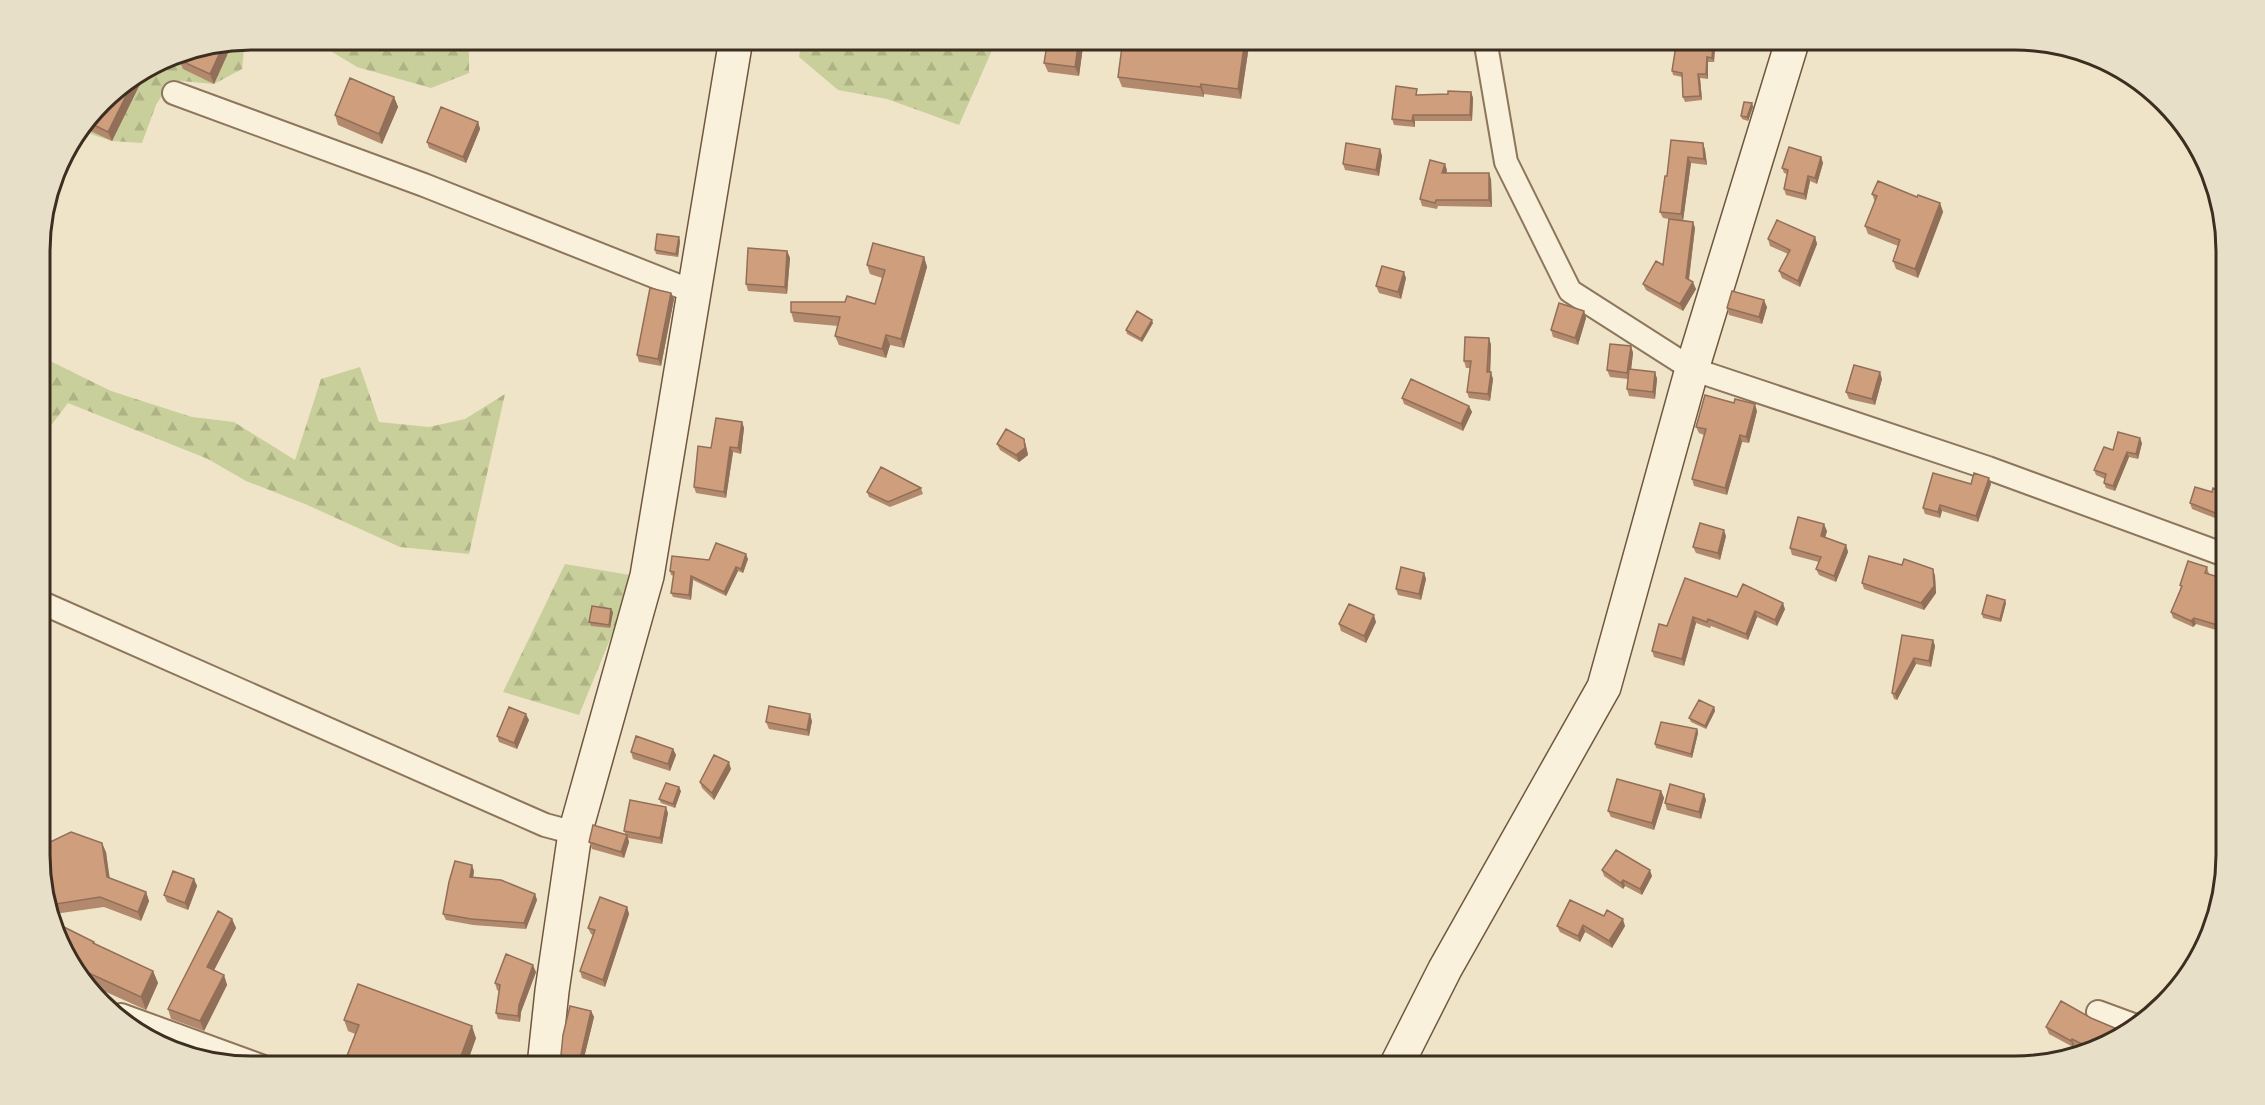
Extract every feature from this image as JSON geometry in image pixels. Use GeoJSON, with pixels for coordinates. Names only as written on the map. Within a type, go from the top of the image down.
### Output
{"type":"FeatureCollection","features":[{"type":"Feature","properties":{"kind":"street"},"geometry":{"type":"LineString","coordinates":[[545,1056],[575,833],[647,576],[734,50]]}},
{"type":"Feature","properties":{"kind":"street"},"geometry":{"type":"LineString","coordinates":[[1487,50],[1506,162],[1570,291],[1692,369],[1988,468],[2216,552]]}},
{"type":"Feature","properties":{"kind":"street"},"geometry":{"type":"LineString","coordinates":[[1401,1055],[1446,969],[1604,687],[1692,369],[1790,50]]}},
{"type":"Feature","properties":{"kind":"street"},"geometry":{"type":"LineString","coordinates":[[174,93],[424,185],[694,292]]}},
{"type":"Feature","properties":{"kind":"street"},"geometry":{"type":"LineString","coordinates":[[50,606],[545,825],[575,833]]}},
{"type":"Feature","properties":{"kind":"street"},"geometry":{"type":"LineString","coordinates":[[2098,1012],[2126,1022]]}},
{"type":"Feature","properties":{"kind":"street"},"geometry":{"type":"LineString","coordinates":[[138,1021],[229,1054]]}},
{"type":"Feature","properties":{"kind":"green space"},"geometry":{"type":"Polygon","coordinates":[[[244,50],[242,69],[214,84],[171,80],[156,105],[142,143],[112,141],[88,133],[108,108],[128,91],[150,76],[186,60],[211,53],[244,50]]]}},
{"type":"Feature","properties":{"kind":"green space"},"geometry":{"type":"Polygon","coordinates":[[[329,50],[469,50],[469,73],[431,88],[357,67],[329,50]]]}},
{"type":"Feature","properties":{"kind":"green space"},"geometry":{"type":"Polygon","coordinates":[[[800,50],[992,50],[959,125],[887,99],[838,90],[799,57],[800,50]]]}},
{"type":"Feature","properties":{"kind":"green space"},"geometry":{"type":"Polygon","coordinates":[[[50,361],[111,391],[192,417],[234,422],[295,460],[321,379],[360,367],[379,422],[429,427],[465,419],[505,394],[469,554],[400,547],[305,504],[246,481],[208,459],[68,403],[50,427],[50,361]]]}},
{"type":"Feature","properties":{"kind":"green space"},"geometry":{"type":"Polygon","coordinates":[[[565,564],[636,576],[579,715],[503,692],[565,564]]]}},
{"type":"Feature","properties":{"kind":"building"},"geometry":{"type":"Polygon","coordinates":[[[1046,50],[1077,50],[1075,67],[1044,63],[1046,50]]]}},
{"type":"Feature","properties":{"kind":"building"},"geometry":{"type":"Polygon","coordinates":[[[1122,50],[1243,50],[1238,89],[1118,77],[1122,50]]]}},
{"type":"Feature","properties":{"kind":"building"},"geometry":{"type":"Polygon","coordinates":[[[1675,50],[1713,50],[1712,58],[1707,57],[1706,74],[1698,74],[1700,96],[1683,97],[1682,73],[1672,71],[1675,50]]]}},
{"type":"Feature","properties":{"kind":"building"},"geometry":{"type":"Polygon","coordinates":[[[220,52],[210,74],[182,62],[220,52]]]}},
{"type":"Feature","properties":{"kind":"building"},"geometry":{"type":"Polygon","coordinates":[[[350,78],[394,97],[379,134],[335,115],[350,78]]]}},
{"type":"Feature","properties":{"kind":"building"},"geometry":{"type":"Polygon","coordinates":[[[1396,86],[1417,89],[1416,95],[1448,94],[1448,91],[1471,92],[1470,115],[1413,115],[1412,121],[1392,119],[1396,86]]]}},
{"type":"Feature","properties":{"kind":"building"},"geometry":{"type":"Polygon","coordinates":[[[129,90],[108,132],[94,125],[108,108],[129,90]]]}},
{"type":"Feature","properties":{"kind":"building"},"geometry":{"type":"Polygon","coordinates":[[[1744,102],[1752,103],[1747,117],[1741,116],[1744,102]]]}},
{"type":"Feature","properties":{"kind":"building"},"geometry":{"type":"Polygon","coordinates":[[[441,107],[478,122],[463,157],[427,142],[441,107]]]}},
{"type":"Feature","properties":{"kind":"building"},"geometry":{"type":"Polygon","coordinates":[[[1671,140],[1703,143],[1704,159],[1688,157],[1681,214],[1660,212],[1671,140]]]}},
{"type":"Feature","properties":{"kind":"building"},"geometry":{"type":"Polygon","coordinates":[[[1346,143],[1380,149],[1376,170],[1343,164],[1346,143]]]}},
{"type":"Feature","properties":{"kind":"building"},"geometry":{"type":"Polygon","coordinates":[[[1789,147],[1821,157],[1815,178],[1808,176],[1804,194],[1784,189],[1788,170],[1782,168],[1789,147]]]}},
{"type":"Feature","properties":{"kind":"building"},"geometry":{"type":"Polygon","coordinates":[[[1430,160],[1445,164],[1442,173],[1489,173],[1489,200],[1436,200],[1435,203],[1420,199],[1430,160]]]}},
{"type":"Feature","properties":{"kind":"building"},"geometry":{"type":"Polygon","coordinates":[[[1878,181],[1917,197],[1918,195],[1940,203],[1915,269],[1893,261],[1900,240],[1865,226],[1877,196],[1872,194],[1878,181]]]}},
{"type":"Feature","properties":{"kind":"building"},"geometry":{"type":"Polygon","coordinates":[[[1669,219],[1693,222],[1686,278],[1693,282],[1680,304],[1643,284],[1656,261],[1663,265],[1669,219]]]}},
{"type":"Feature","properties":{"kind":"building"},"geometry":{"type":"Polygon","coordinates":[[[1777,220],[1815,237],[1798,281],[1779,271],[1790,250],[1768,239],[1777,220]]]}},
{"type":"Feature","properties":{"kind":"building"},"geometry":{"type":"Polygon","coordinates":[[[657,234],[679,237],[676,254],[655,250],[657,234]]]}},
{"type":"Feature","properties":{"kind":"building"},"geometry":{"type":"Polygon","coordinates":[[[873,243],[924,257],[901,339],[886,335],[882,349],[835,336],[840,317],[791,312],[791,302],[845,302],[847,296],[875,304],[885,270],[867,265],[873,243]]]}},
{"type":"Feature","properties":{"kind":"building"},"geometry":{"type":"Polygon","coordinates":[[[748,248],[787,251],[785,287],[746,284],[748,248]]]}},
{"type":"Feature","properties":{"kind":"building"},"geometry":{"type":"Polygon","coordinates":[[[1382,266],[1404,272],[1398,292],[1376,286],[1382,266]]]}},
{"type":"Feature","properties":{"kind":"building"},"geometry":{"type":"Polygon","coordinates":[[[650,288],[671,293],[658,359],[637,355],[650,288]]]}},
{"type":"Feature","properties":{"kind":"building"},"geometry":{"type":"Polygon","coordinates":[[[1732,291],[1764,300],[1759,317],[1727,308],[1732,291]]]}},
{"type":"Feature","properties":{"kind":"building"},"geometry":{"type":"Polygon","coordinates":[[[1559,303],[1584,311],[1575,338],[1551,330],[1559,303]]]}},
{"type":"Feature","properties":{"kind":"building"},"geometry":{"type":"Polygon","coordinates":[[[1137,311],[1152,320],[1141,339],[1126,330],[1137,311]]]}},
{"type":"Feature","properties":{"kind":"building"},"geometry":{"type":"Polygon","coordinates":[[[1465,337],[1489,338],[1487,372],[1491,372],[1488,394],[1467,392],[1471,361],[1464,361],[1465,337]]]}},
{"type":"Feature","properties":{"kind":"building"},"geometry":{"type":"Polygon","coordinates":[[[1610,344],[1631,346],[1627,373],[1607,370],[1610,344]]]}},
{"type":"Feature","properties":{"kind":"building"},"geometry":{"type":"Polygon","coordinates":[[[1854,365],[1880,372],[1872,399],[1846,392],[1854,365]]]}},
{"type":"Feature","properties":{"kind":"building"},"geometry":{"type":"Polygon","coordinates":[[[1629,369],[1655,372],[1653,392],[1627,389],[1629,369]]]}},
{"type":"Feature","properties":{"kind":"building"},"geometry":{"type":"Polygon","coordinates":[[[1411,379],[1469,406],[1461,424],[1402,398],[1411,379]]]}},
{"type":"Feature","properties":{"kind":"building"},"geometry":{"type":"Polygon","coordinates":[[[1705,395],[1734,403],[1735,399],[1755,404],[1746,437],[1740,435],[1725,488],[1692,479],[1706,429],[1696,427],[1705,395]]]}},
{"type":"Feature","properties":{"kind":"building"},"geometry":{"type":"Polygon","coordinates":[[[716,418],[742,422],[738,448],[730,447],[724,492],[694,487],[698,446],[711,448],[716,418]]]}},
{"type":"Feature","properties":{"kind":"building"},"geometry":{"type":"Polygon","coordinates":[[[1006,429],[1024,439],[1025,448],[1016,455],[997,444],[1006,429]]]}},
{"type":"Feature","properties":{"kind":"building"},"geometry":{"type":"Polygon","coordinates":[[[2118,432],[2140,438],[2136,454],[2127,452],[2113,486],[2104,483],[2106,474],[2094,470],[2104,447],[2113,450],[2118,432]]]}},
{"type":"Feature","properties":{"kind":"building"},"geometry":{"type":"Polygon","coordinates":[[[881,467],[921,488],[888,502],[867,492],[881,467]]]}},
{"type":"Feature","properties":{"kind":"building"},"geometry":{"type":"Polygon","coordinates":[[[1933,473],[1971,484],[1974,473],[1989,478],[1976,516],[1940,505],[1938,512],[1923,508],[1933,473]]]}},
{"type":"Feature","properties":{"kind":"building"},"geometry":{"type":"Polygon","coordinates":[[[2195,487],[2212,492],[2213,488],[2216,489],[2216,513],[2190,503],[2195,487]]]}},
{"type":"Feature","properties":{"kind":"building"},"geometry":{"type":"Polygon","coordinates":[[[1798,517],[1824,524],[1821,536],[1846,545],[1834,576],[1816,569],[1821,557],[1790,548],[1798,517]]]}},
{"type":"Feature","properties":{"kind":"building"},"geometry":{"type":"Polygon","coordinates":[[[1700,523],[1724,530],[1718,553],[1693,547],[1700,523]]]}},
{"type":"Feature","properties":{"kind":"building"},"geometry":{"type":"Polygon","coordinates":[[[716,543],[746,554],[741,569],[736,567],[724,592],[691,576],[689,595],[671,593],[674,572],[670,571],[672,556],[709,560],[716,543]]]}},
{"type":"Feature","properties":{"kind":"building"},"geometry":{"type":"Polygon","coordinates":[[[1869,556],[1902,565],[1904,559],[1933,569],[1934,586],[1921,603],[1862,583],[1869,556]]]}},
{"type":"Feature","properties":{"kind":"building"},"geometry":{"type":"Polygon","coordinates":[[[2188,561],[2207,567],[2205,573],[2216,576],[2216,625],[2194,618],[2191,621],[2171,612],[2182,586],[2180,585],[2188,561]]]}},
{"type":"Feature","properties":{"kind":"building"},"geometry":{"type":"Polygon","coordinates":[[[1401,567],[1424,573],[1419,594],[1396,589],[1401,567]]]}},
{"type":"Feature","properties":{"kind":"building"},"geometry":{"type":"Polygon","coordinates":[[[1685,578],[1737,597],[1743,584],[1783,603],[1775,620],[1755,611],[1746,634],[1708,619],[1707,622],[1693,617],[1682,659],[1652,651],[1659,624],[1667,626],[1685,578]]]}},
{"type":"Feature","properties":{"kind":"building"},"geometry":{"type":"Polygon","coordinates":[[[1987,595],[2005,600],[2000,619],[1982,614],[1987,595]]]}},
{"type":"Feature","properties":{"kind":"building"},"geometry":{"type":"Polygon","coordinates":[[[1349,604],[1374,615],[1364,636],[1339,624],[1349,604]]]}},
{"type":"Feature","properties":{"kind":"building"},"geometry":{"type":"Polygon","coordinates":[[[592,606],[611,609],[609,625],[589,622],[592,606]]]}},
{"type":"Feature","properties":{"kind":"building"},"geometry":{"type":"Polygon","coordinates":[[[1902,635],[1933,640],[1929,661],[1914,658],[1895,694],[1892,693],[1902,635]]]}},
{"type":"Feature","properties":{"kind":"building"},"geometry":{"type":"Polygon","coordinates":[[[1699,700],[1714,707],[1705,726],[1689,718],[1699,700]]]}},
{"type":"Feature","properties":{"kind":"building"},"geometry":{"type":"Polygon","coordinates":[[[769,706],[810,714],[807,730],[766,722],[769,706]]]}},
{"type":"Feature","properties":{"kind":"building"},"geometry":{"type":"Polygon","coordinates":[[[509,707],[526,714],[514,743],[497,736],[509,707]]]}},
{"type":"Feature","properties":{"kind":"building"},"geometry":{"type":"Polygon","coordinates":[[[1661,722],[1697,729],[1691,754],[1655,744],[1661,722]]]}},
{"type":"Feature","properties":{"kind":"building"},"geometry":{"type":"Polygon","coordinates":[[[636,736],[673,749],[668,764],[631,752],[636,736]]]}},
{"type":"Feature","properties":{"kind":"building"},"geometry":{"type":"Polygon","coordinates":[[[714,755],[729,762],[712,793],[700,782],[714,755]]]}},
{"type":"Feature","properties":{"kind":"building"},"geometry":{"type":"Polygon","coordinates":[[[1617,779],[1661,791],[1652,823],[1608,811],[1617,779]]]}},
{"type":"Feature","properties":{"kind":"building"},"geometry":{"type":"Polygon","coordinates":[[[666,783],[679,787],[673,804],[659,799],[666,783]]]}},
{"type":"Feature","properties":{"kind":"building"},"geometry":{"type":"Polygon","coordinates":[[[1670,784],[1704,794],[1699,812],[1665,803],[1670,784]]]}},
{"type":"Feature","properties":{"kind":"building"},"geometry":{"type":"Polygon","coordinates":[[[630,800],[666,807],[660,838],[624,831],[630,800]]]}},
{"type":"Feature","properties":{"kind":"building"},"geometry":{"type":"Polygon","coordinates":[[[593,825],[627,835],[621,852],[589,842],[593,825]]]}},
{"type":"Feature","properties":{"kind":"building"},"geometry":{"type":"Polygon","coordinates":[[[71,832],[102,843],[107,877],[146,892],[138,912],[100,897],[56,904],[51,881],[50,842],[71,832]]]}},
{"type":"Feature","properties":{"kind":"building"},"geometry":{"type":"Polygon","coordinates":[[[1616,850],[1650,870],[1640,889],[1623,880],[1621,883],[1602,870],[1616,850]]]}},
{"type":"Feature","properties":{"kind":"building"},"geometry":{"type":"Polygon","coordinates":[[[455,861],[472,865],[470,877],[501,880],[535,894],[524,923],[471,919],[443,914],[455,861]]]}},
{"type":"Feature","properties":{"kind":"building"},"geometry":{"type":"Polygon","coordinates":[[[173,871],[194,879],[185,903],[164,895],[173,871]]]}},
{"type":"Feature","properties":{"kind":"building"},"geometry":{"type":"Polygon","coordinates":[[[600,897],[627,907],[603,980],[580,971],[595,930],[588,928],[600,897]]]}},
{"type":"Feature","properties":{"kind":"building"},"geometry":{"type":"Polygon","coordinates":[[[1570,900],[1604,916],[1607,910],[1623,919],[1609,941],[1583,925],[1578,936],[1557,926],[1570,900]]]}},
{"type":"Feature","properties":{"kind":"building"},"geometry":{"type":"Polygon","coordinates":[[[218,911],[232,919],[207,967],[224,975],[200,1021],[168,1009],[218,911]]]}},
{"type":"Feature","properties":{"kind":"building"},"geometry":{"type":"Polygon","coordinates":[[[63,927],[153,971],[141,997],[88,973],[63,927]]]}},
{"type":"Feature","properties":{"kind":"building"},"geometry":{"type":"Polygon","coordinates":[[[506,954],[533,965],[519,1005],[518,1016],[496,1013],[500,985],[495,983],[506,954]]]}},
{"type":"Feature","properties":{"kind":"building"},"geometry":{"type":"Polygon","coordinates":[[[358,984],[472,1026],[461,1056],[347,1056],[359,1025],[344,1020],[358,984]]]}},
{"type":"Feature","properties":{"kind":"building"},"geometry":{"type":"Polygon","coordinates":[[[2061,1001],[2115,1028],[2082,1044],[2072,1039],[2071,1041],[2046,1027],[2061,1001]]]}},
{"type":"Feature","properties":{"kind":"building"},"geometry":{"type":"Polygon","coordinates":[[[570,1006],[591,1011],[581,1056],[561,1055],[570,1006]]]}}]}
